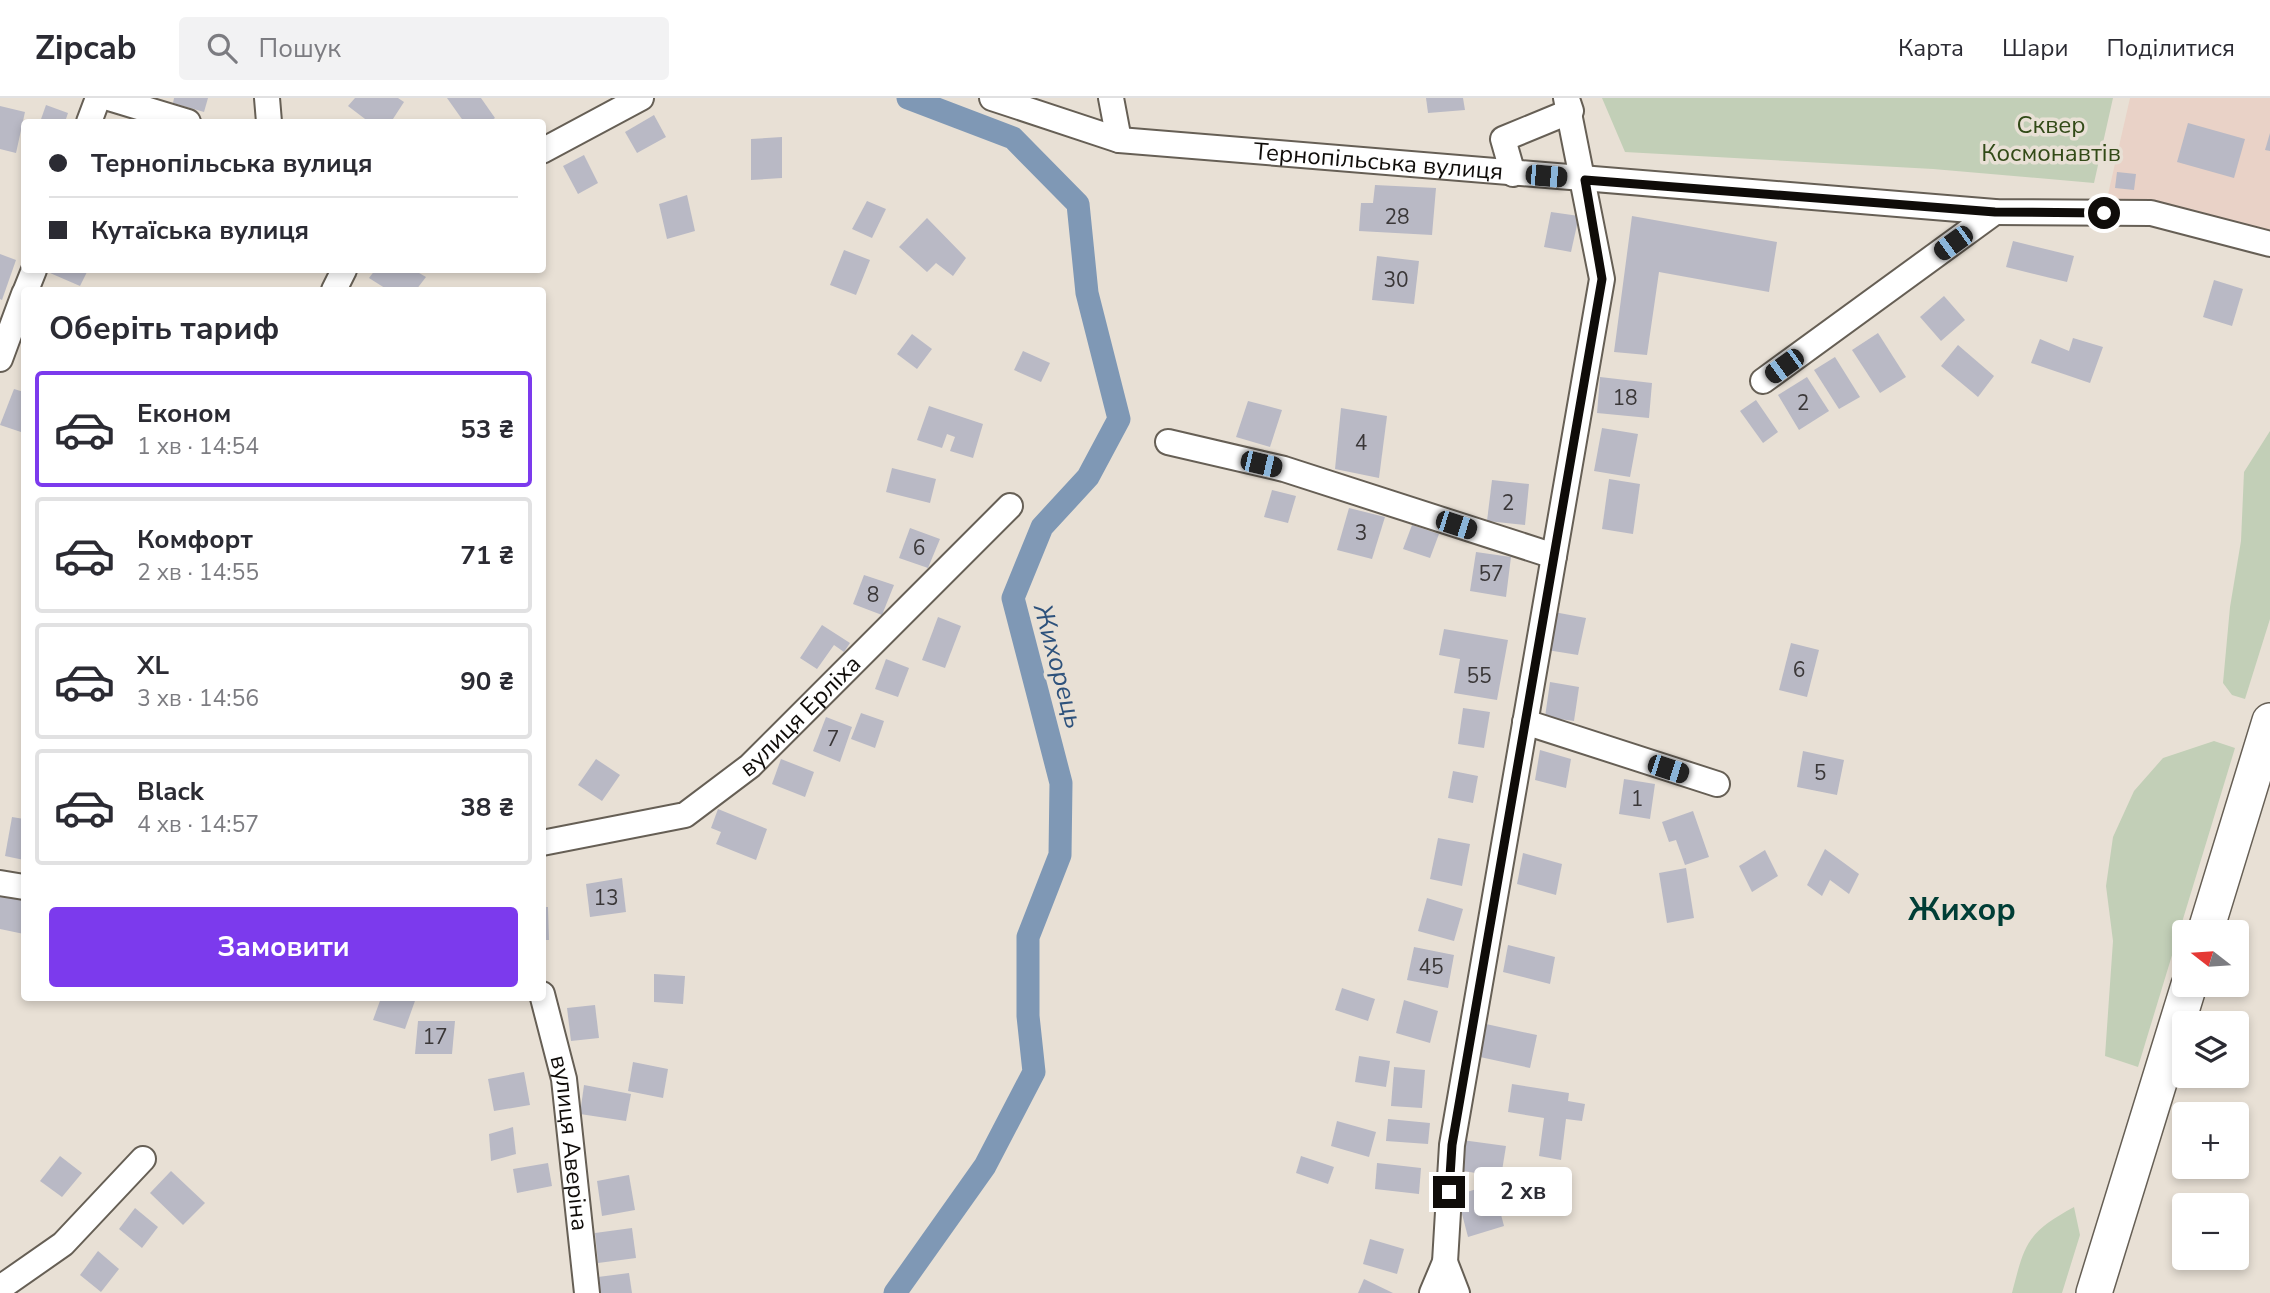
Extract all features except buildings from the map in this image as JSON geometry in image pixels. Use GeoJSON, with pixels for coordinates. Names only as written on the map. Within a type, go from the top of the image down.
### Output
{"type":"FeatureCollection","features":[{"type":"Feature","properties":{"kind":"highway"},"geometry":{"type":"LineString","coordinates":[[2209,920],[2270,721]]}},
{"type":"Feature","properties":{"kind":"highway"},"geometry":{"type":"LineString","coordinates":[[2094,1293],[2185,998]]}},
{"type":"Feature","properties":{"kind":"street"},"geometry":{"type":"LineString","coordinates":[[90,119],[98,98]]}},
{"type":"Feature","properties":{"kind":"street"},"geometry":{"type":"LineString","coordinates":[[109,98],[178,119]]}},
{"type":"Feature","properties":{"kind":"street"},"geometry":{"type":"LineString","coordinates":[[267,98],[270,119]]}},
{"type":"Feature","properties":{"kind":"street"},"geometry":{"type":"LineString","coordinates":[[546,149],[641,98]]}},
{"type":"Feature","properties":{"kind":"street","name":"Тернопільська вулиця"},"geometry":{"type":"LineString","coordinates":[[992,98],[1119,140],[1995,212],[2151,213],[2270,244]]}},
{"type":"Feature","properties":{"kind":"street"},"geometry":{"type":"LineString","coordinates":[[1111,98],[1119,140]]}},
{"type":"Feature","properties":{"kind":"street"},"geometry":{"type":"LineString","coordinates":[[1513,174],[1503,139],[1570,111],[1566,98]]}},
{"type":"Feature","properties":{"kind":"street"},"geometry":{"type":"LineString","coordinates":[[1432,1293],[1445,1262],[1452,1145],[1602,279],[1585,180],[1566,98]]}},
{"type":"Feature","properties":{"kind":"street"},"geometry":{"type":"LineString","coordinates":[[1763,381],[1995,212]]}},
{"type":"Feature","properties":{"kind":"street"},"geometry":{"type":"LineString","coordinates":[[0,359],[21,303]]}},
{"type":"Feature","properties":{"kind":"street"},"geometry":{"type":"LineString","coordinates":[[1168,442],[1284,469],[1554,556]]}},
{"type":"Feature","properties":{"kind":"street","name":"вулиця Ерліха"},"geometry":{"type":"LineString","coordinates":[[546,842],[685,815],[750,766],[1010,506]]}},
{"type":"Feature","properties":{"kind":"street"},"geometry":{"type":"LineString","coordinates":[[1525,722],[1717,784]]}},
{"type":"Feature","properties":{"kind":"street"},"geometry":{"type":"LineString","coordinates":[[0,883],[21,886]]}},
{"type":"Feature","properties":{"kind":"street","name":"вулиця Аверіна"},"geometry":{"type":"LineString","coordinates":[[544,1001],[564,1079],[587,1293]]}},
{"type":"Feature","properties":{"kind":"street"},"geometry":{"type":"LineString","coordinates":[[0,1288],[63,1244],[143,1159]]}},
{"type":"Feature","properties":{"kind":"street"},"geometry":{"type":"LineString","coordinates":[[1445,1262],[1457,1293]]}},
{"type":"Feature","properties":{"kind":"shaded area"},"geometry":{"type":"Polygon","coordinates":[[[2130,98],[2270,98],[2270,236],[2106,203],[2130,98]]]}},
{"type":"Feature","properties":{"kind":"green space","name":"Сквер Космонавтів"},"geometry":{"type":"Polygon","coordinates":[[[1602,98],[2113,98],[2094,183],[1933,169],[1625,152],[1602,98]]]}},
{"type":"Feature","properties":{"kind":"green space"},"geometry":{"type":"Polygon","coordinates":[[[2270,431],[2270,619],[2245,699],[2232,695],[2223,683],[2230,607],[2241,541],[2244,472],[2270,431]]]}},
{"type":"Feature","properties":{"kind":"green space"},"geometry":{"type":"Polygon","coordinates":[[[2214,741],[2235,748],[2183,920],[2172,920],[2172,955],[2138,1067],[2105,1056],[2113,941],[2106,886],[2113,837],[2134,791],[2163,758],[2214,741]]]}},
{"type":"Feature","properties":{"kind":"green space"},"geometry":{"type":"Polygon","coordinates":[[[2074,1207],[2080,1235],[2062,1293],[2012,1293],[2030,1241],[2046,1224],[2074,1207]]]}},
{"type":"Feature","properties":{"kind":"waterway","name":"Жихорець"},"geometry":{"type":"LineString","coordinates":[[895,1293],[985,1166],[1034,1072],[1028,1016],[1028,937],[1060,855],[1061,783],[1013,598],[1042,527],[1088,477],[1119,419],[1087,293],[1078,204],[1013,138],[908,98]]}},
{"type":"Feature","properties":{"kind":"district","name":"Жихор"},"geometry":{"type":"Point","coordinates":[1962,909]}},
{"type":"Feature","properties":{"kind":"route"},"geometry":{"type":"LineString","coordinates":[[1449,1192],[1452,1145],[1602,279],[1585,180],[1995,212],[2104,213]]}}]}
